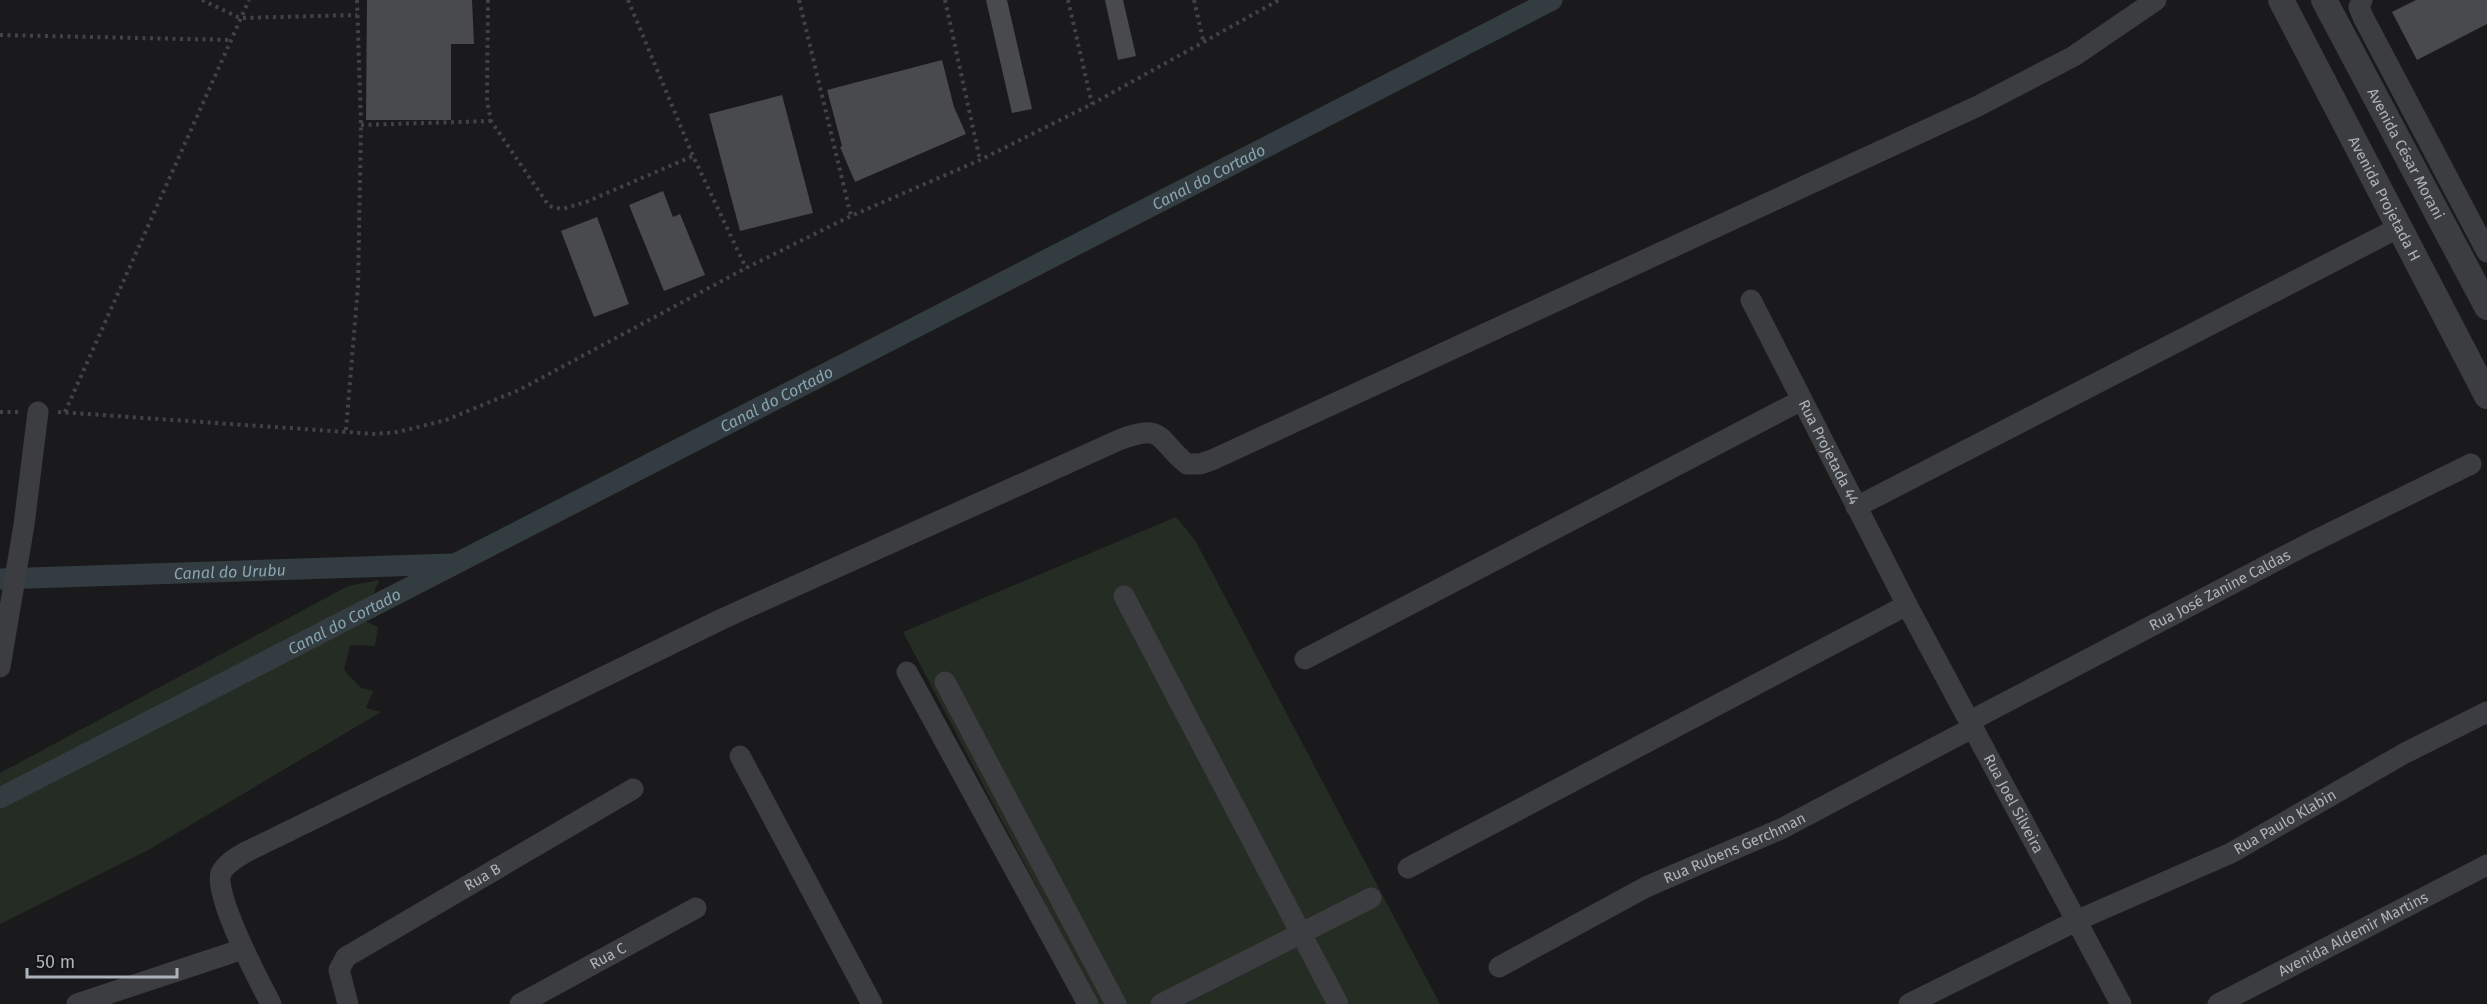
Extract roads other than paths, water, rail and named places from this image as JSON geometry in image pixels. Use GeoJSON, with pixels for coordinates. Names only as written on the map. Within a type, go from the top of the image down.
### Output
{"type":"FeatureCollection","features":[{"type":"Feature","properties":{"kind":"street"},"geometry":{"type":"LineString","coordinates":[[270,1004],[243,949],[220,886],[221,873],[232,860],[246,852],[712,625],[1119,440],[1138,433],[1152,432],[1165,439],[1187,464],[1200,464],[1212,460],[1978,106],[2074,56],[2156,0]]}},
{"type":"Feature","properties":{"kind":"street","name":"Avenida Projetada H"},"geometry":{"type":"LineString","coordinates":[[2281,0],[2487,396]]}},
{"type":"Feature","properties":{"kind":"street","name":"Avenida César Morani"},"geometry":{"type":"LineString","coordinates":[[2324,0],[2487,307]]}},
{"type":"Feature","properties":{"kind":"street"},"geometry":{"type":"LineString","coordinates":[[2362,0],[2359,7],[2363,17],[2487,252]]}},
{"type":"Feature","properties":{"kind":"street"},"geometry":{"type":"LineString","coordinates":[[1856,507],[2398,228]]}},
{"type":"Feature","properties":{"kind":"street","name":"Rua Projetada 44"},"geometry":{"type":"LineString","coordinates":[[1750,300],[1906,605]]}},
{"type":"Feature","properties":{"kind":"street"},"geometry":{"type":"LineString","coordinates":[[1305,659],[1802,400]]}},
{"type":"Feature","properties":{"kind":"street"},"geometry":{"type":"LineString","coordinates":[[0,667],[24,525],[38,412]]}},
{"type":"Feature","properties":{"kind":"street","name":"Rua José Zanine Caldas"},"geometry":{"type":"LineString","coordinates":[[1971,724],[2308,544],[2471,464]]}},
{"type":"Feature","properties":{"kind":"street"},"geometry":{"type":"LineString","coordinates":[[1124,596],[1338,1004]]}},
{"type":"Feature","properties":{"kind":"street"},"geometry":{"type":"LineString","coordinates":[[1408,868],[1906,605]]}},
{"type":"Feature","properties":{"kind":"street","name":"Rua Joel Silveira"},"geometry":{"type":"LineString","coordinates":[[1906,605],[2078,920],[2121,1004]]}},
{"type":"Feature","properties":{"kind":"street"},"geometry":{"type":"LineString","coordinates":[[907,672],[1088,1004]]}},
{"type":"Feature","properties":{"kind":"street"},"geometry":{"type":"LineString","coordinates":[[945,682],[1116,1004]]}},
{"type":"Feature","properties":{"kind":"street","name":"Rua Paulo Klabin"},"geometry":{"type":"LineString","coordinates":[[1909,1004],[2078,920],[2231,853],[2405,753],[2487,712]]}},
{"type":"Feature","properties":{"kind":"street","name":"Rua Rubens Gerchman"},"geometry":{"type":"LineString","coordinates":[[1499,967],[1646,887],[1781,829],[1971,724]]}},
{"type":"Feature","properties":{"kind":"street"},"geometry":{"type":"LineString","coordinates":[[740,756],[872,1004]]}},
{"type":"Feature","properties":{"kind":"street","name":"Rua B"},"geometry":{"type":"LineString","coordinates":[[348,1004],[339,970],[346,957],[359,947],[633,789]]}},
{"type":"Feature","properties":{"kind":"street","name":"Avenida Aldemir Martins"},"geometry":{"type":"LineString","coordinates":[[2218,1004],[2487,865]]}},
{"type":"Feature","properties":{"kind":"street"},"geometry":{"type":"LineString","coordinates":[[1161,1004],[1371,898]]}},
{"type":"Feature","properties":{"kind":"street","name":"Rua C"},"geometry":{"type":"LineString","coordinates":[[520,1004],[696,909]]}},
{"type":"Feature","properties":{"kind":"street"},"geometry":{"type":"LineString","coordinates":[[77,1004],[243,949]]}},
{"type":"Feature","properties":{"kind":"waterway","name":"Canal do Cortado"},"geometry":{"type":"LineString","coordinates":[[0,798],[1552,0]]}},
{"type":"Feature","properties":{"kind":"waterway","name":"Canal do Urubu"},"geometry":{"type":"LineString","coordinates":[[0,579],[452,564]]}}]}
